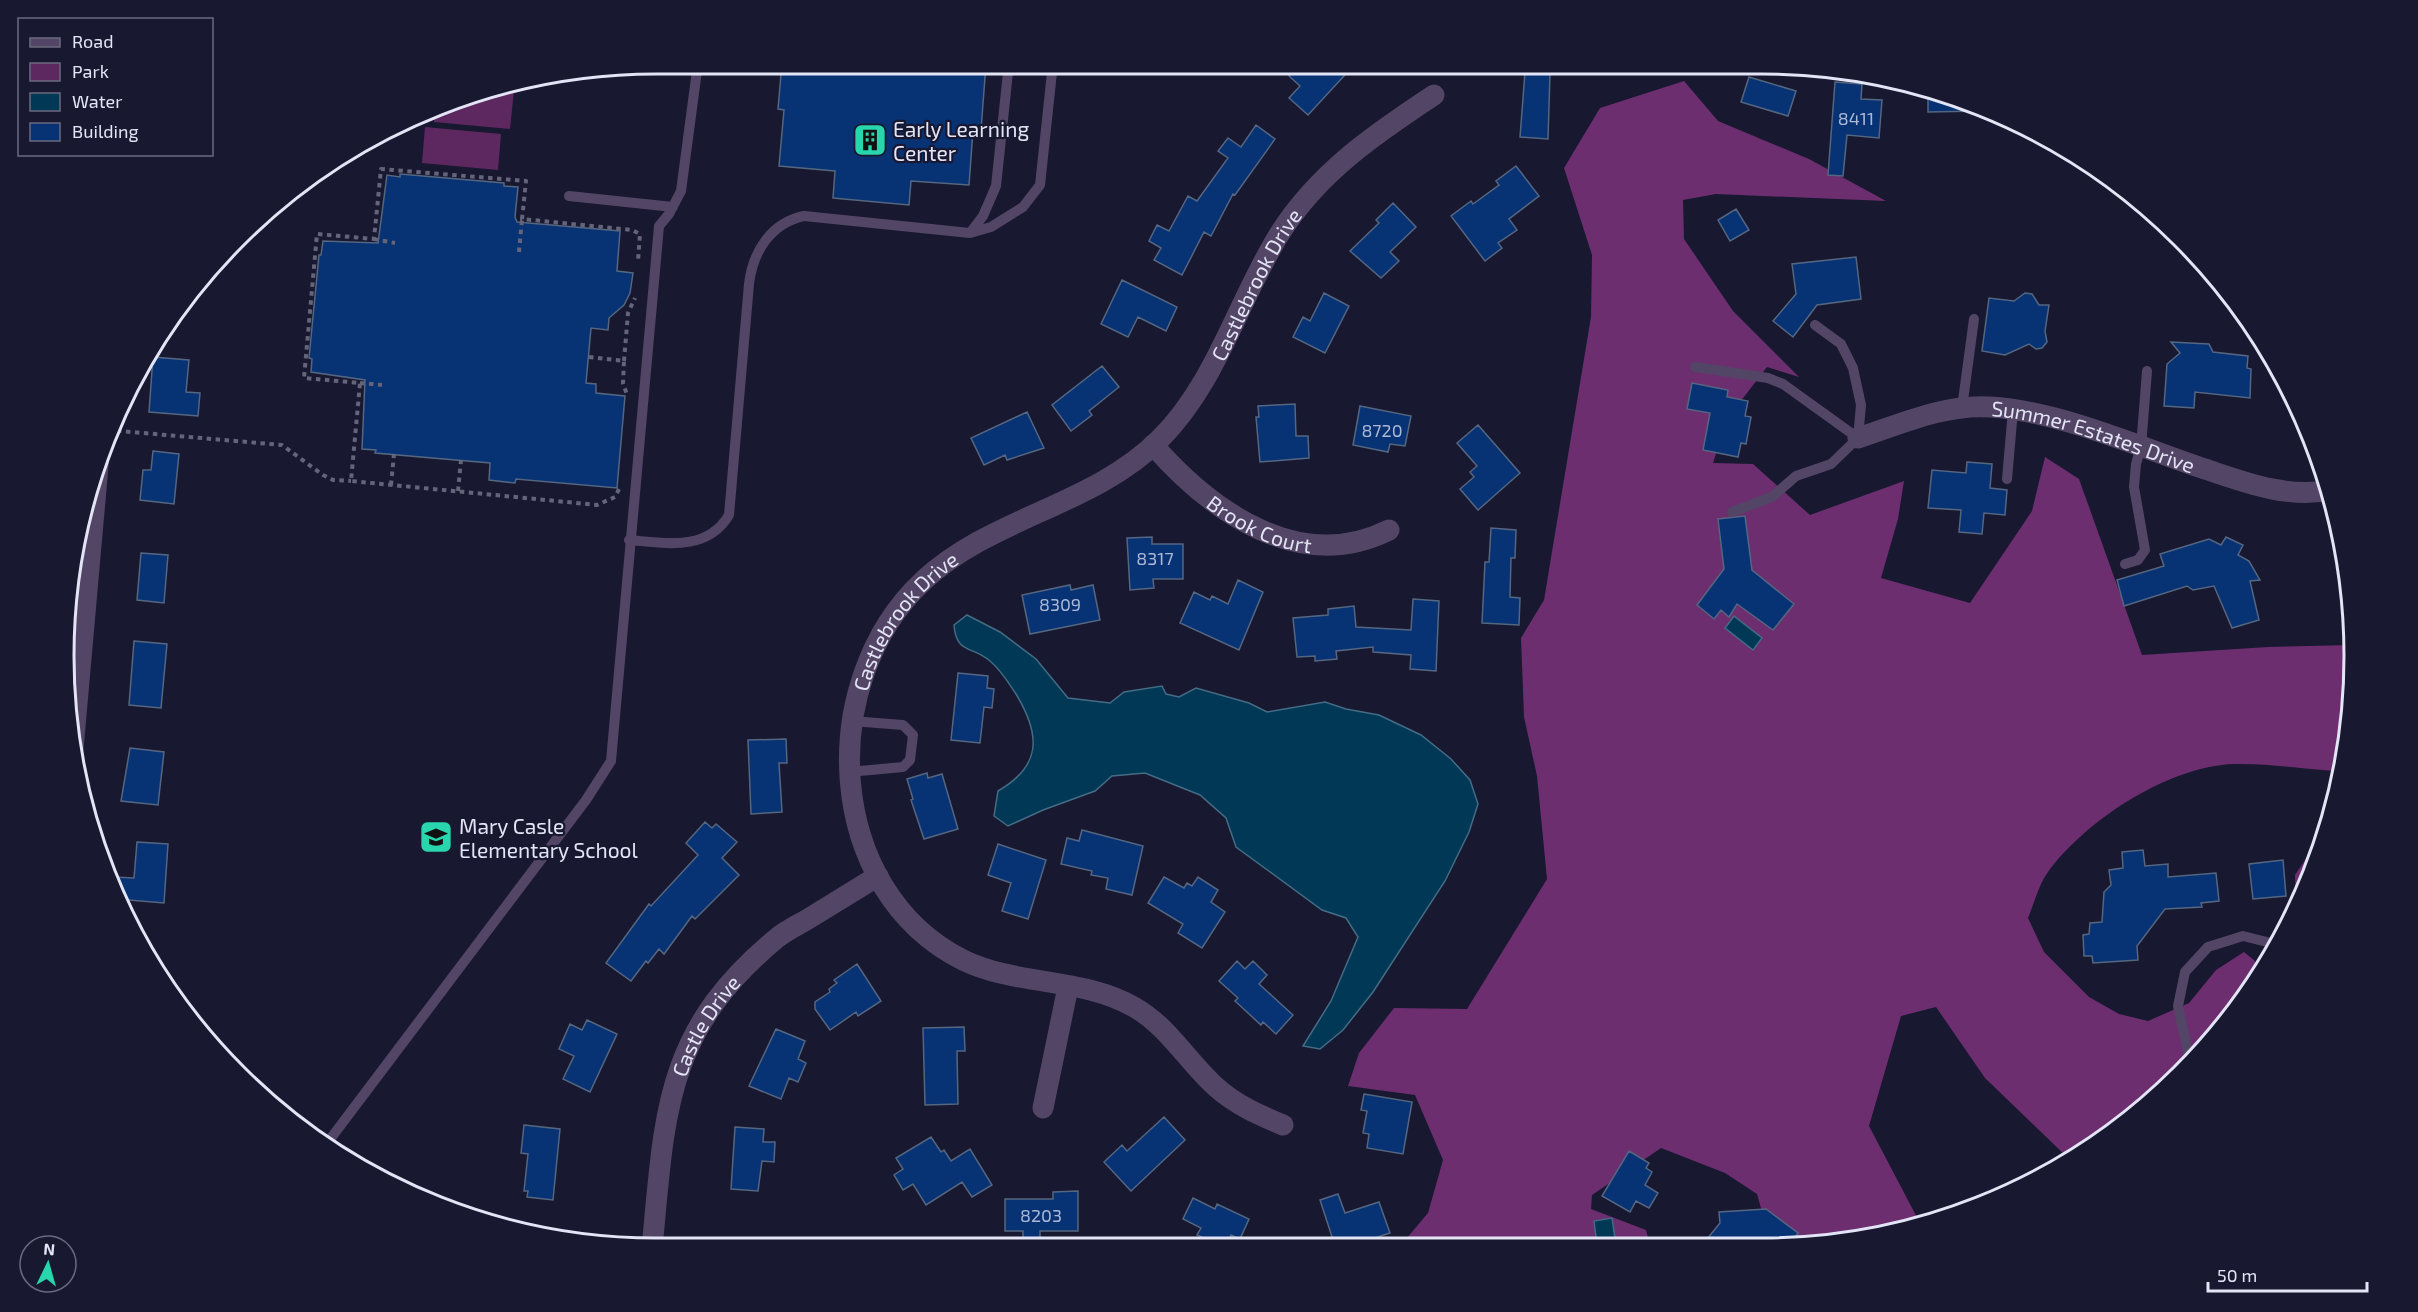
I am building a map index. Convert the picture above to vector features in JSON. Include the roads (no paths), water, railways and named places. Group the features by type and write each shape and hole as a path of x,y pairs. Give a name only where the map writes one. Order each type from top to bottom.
{"street":[{"name":"Castlebrook Drive","path":"1282,1125 1260,1117 1216,1087 1159,1024 1136,1008 1110,996 983,967 948,951 931,940 903,911 878,876 858,826 849,772 851,721 860,682 871,655 886,627 924,580 973,544 1085,491 1128,467 1153,445 1195,397 1265,260 1308,194 1358,147 1434,95"},
{"name":"Summer Estates Drive","path":"1858,438 1947,409 1990,407 2043,415 2255,485 2302,492 2321,491"},
{"name":"Brook Court","path":"1153,445 1180,476 1210,502 1251,526 1278,537 1304,544 1348,544 1389,530"},
{"path":"75,695 95,500"},
{"name":"Castle Drive","path":"653,1238 663,1136 670,1097 682,1060 705,1016 722,992 756,956 786,932 878,876"},
{"path":"1043,1108 1068,987"}],"lane":[{"path":"330,1139 607,770 611,761 629,540 659,226 681,191 697,73"},
{"path":"970,233 983,216 996,186 1008,73"},
{"path":"629,540 685,543 698,541 722,526 729,515 750,273 762,243 788,219 804,216 970,233 991,227 1023,207 1040,185 1052,73"},
{"path":"568,196 673,207"},
{"path":"1962,408 1974,319"},
{"path":"1732,512 1772,498 1796,476 1831,464 1858,438 1861,405 1853,369 1841,344 1815,325"},
{"path":"1695,367 1768,378 1783,384 1858,438"},
{"path":"2124,564 2138,560 2145,550 2134,487 2136,464 2141,447 2147,371"},
{"path":"2007,479 2013,410"},
{"path":"849,772 903,767 910,760 913,735 903,725 851,721"},
{"path":"2188,1053 2178,1006 2186,972 2208,947 2243,936 2269,942"}],"water":[{"path":"967,615 1000,632 1036,659 1068,698 1110,703 1124,692 1162,686 1166,694 1179,697 1196,688 1249,703 1267,712 1325,702 1346,709 1379,715 1421,735 1451,759 1470,780 1478,804 1469,832 1445,881 1373,992 1343,1030 1320,1049 1303,1046 1331,1001 1358,937 1346,918 1322,910 1236,847 1226,818 1200,795 1145,773 1112,776 1095,791 1008,826 994,816 998,791 1013,781 1030,759 1033,735 1024,709 1001,672 984,656 966,648 958,641 954,625"},
{"path":"1734,616 1762,638 1753,650 1725,628"},
{"path":"1612,1218 1615,1238 1596,1238 1594,1221"}],"place":[{"name":"Early Learning Center","path":"870,140"},
{"name":"Mary Casle Elementary School","path":"436,837"}]}
